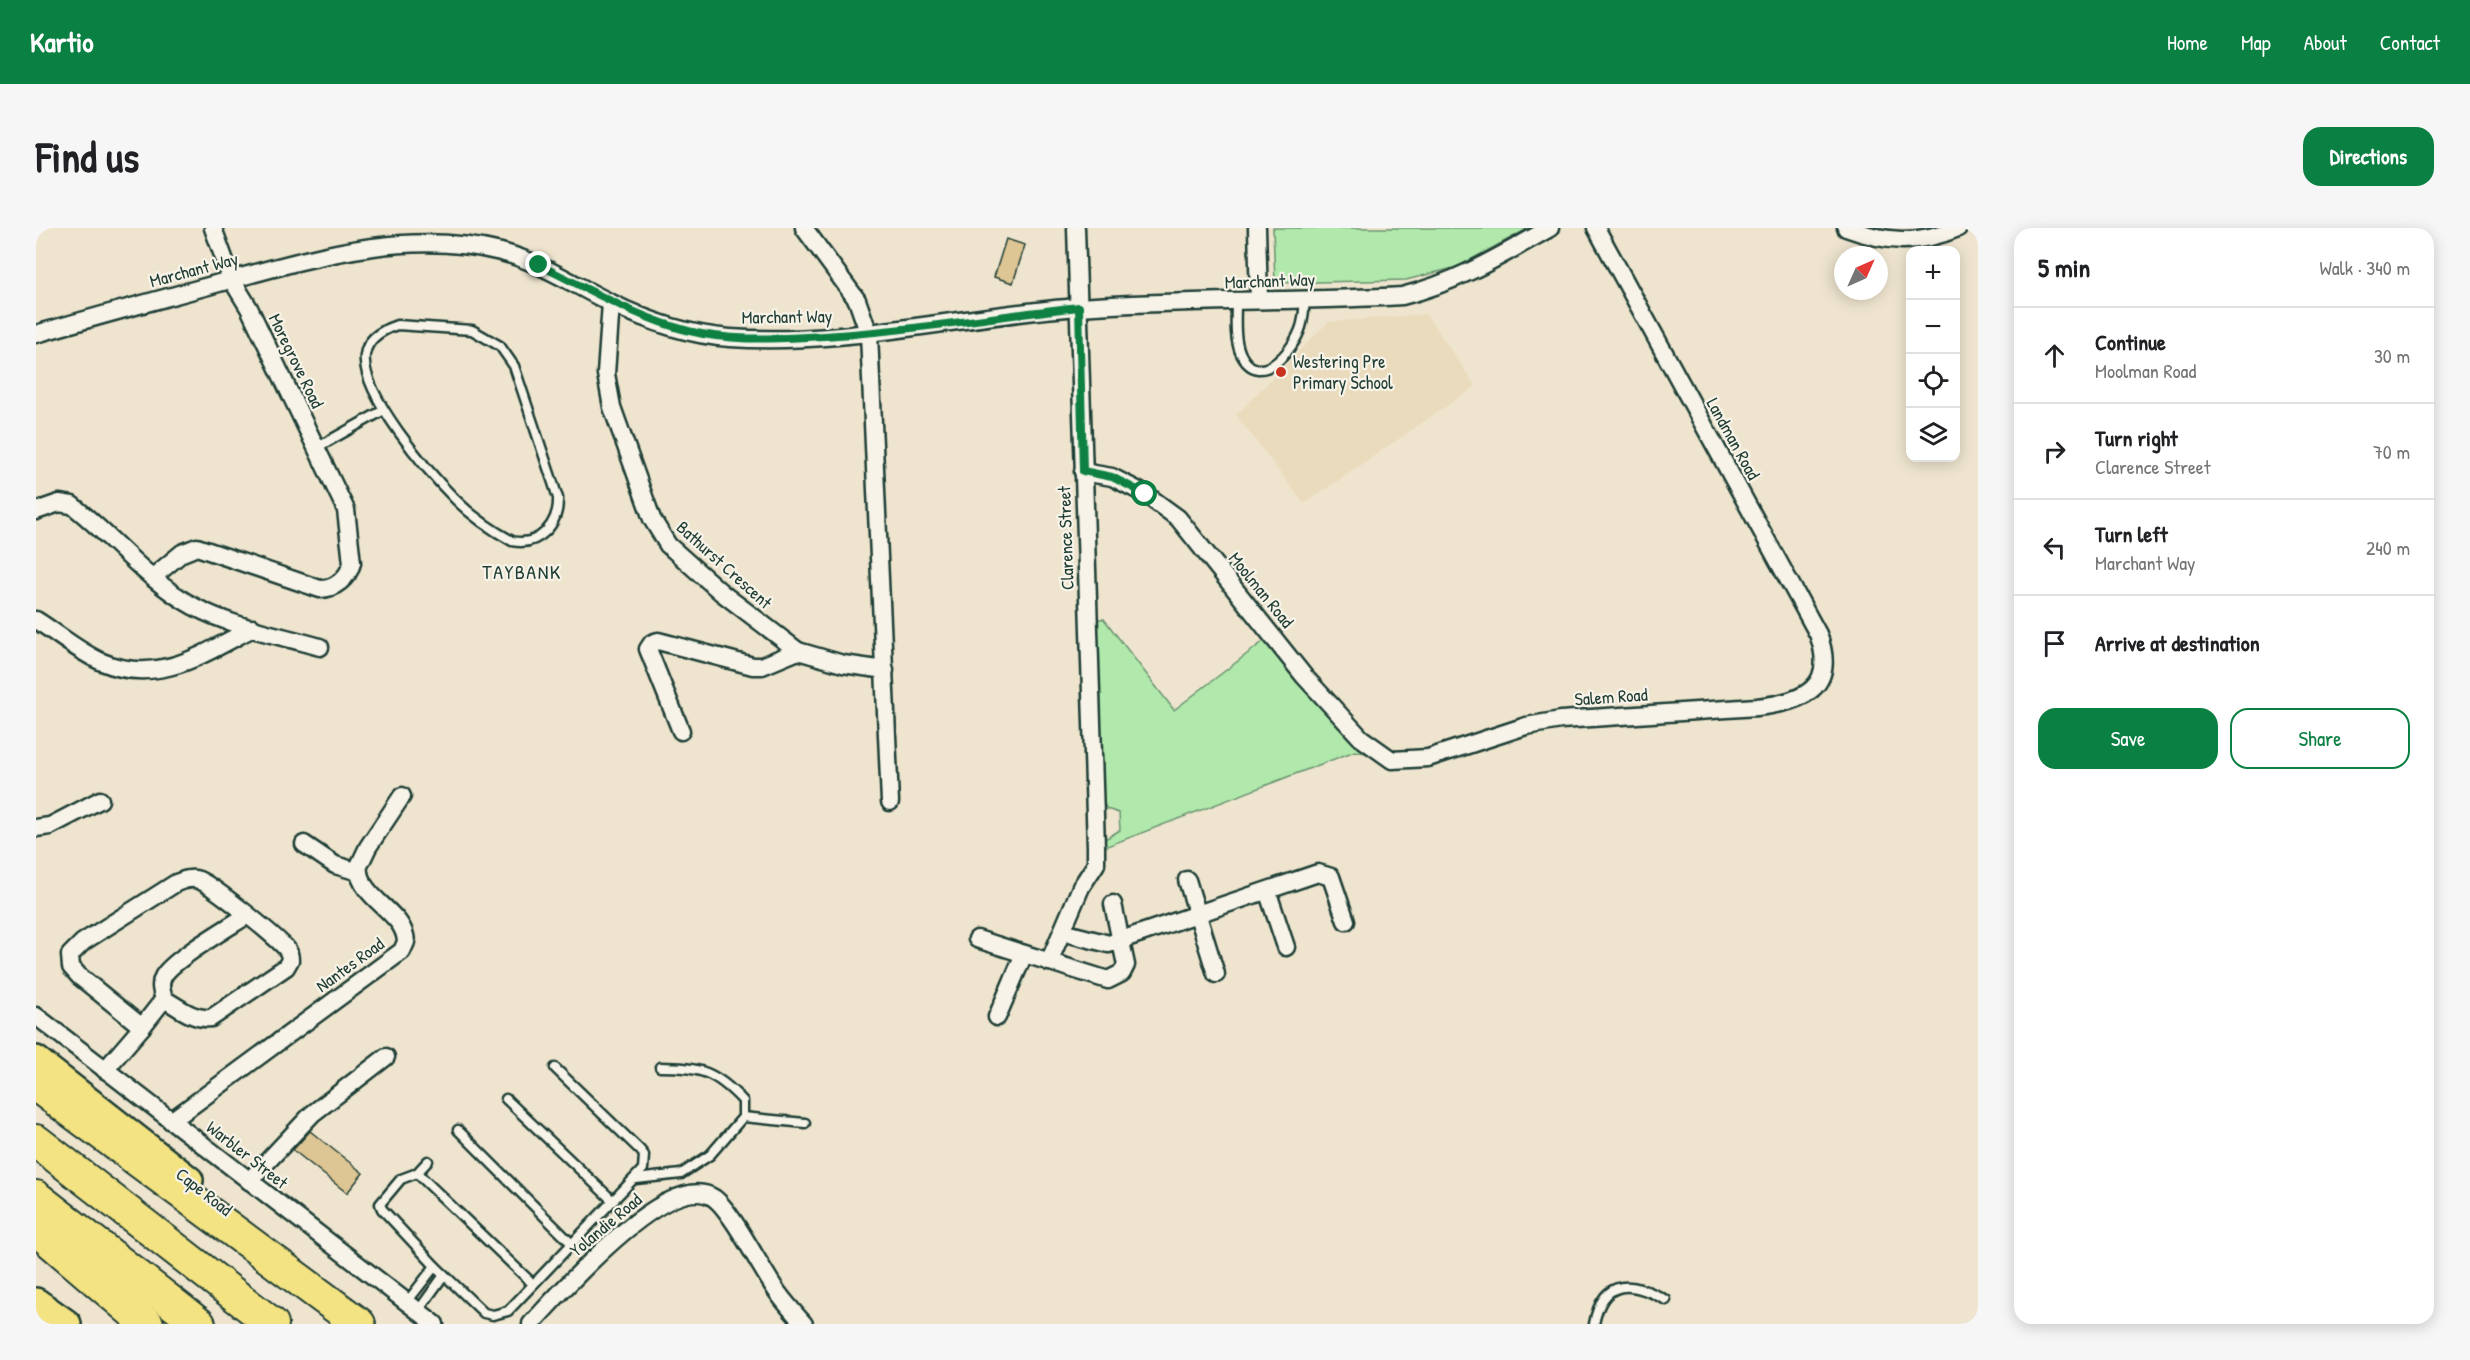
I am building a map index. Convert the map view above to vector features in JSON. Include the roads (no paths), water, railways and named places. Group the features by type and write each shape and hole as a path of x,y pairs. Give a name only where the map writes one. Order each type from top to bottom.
{"highway":[{"path":"36,1085 359,1324"},
{"path":"36,1141 272,1324"},
{"path":"36,1197 199,1324"},
{"path":"36,1229 147,1324"}],"main road":[{"name":"Cape Road","path":"36,1060 373,1324"},
{"path":"36,1302 67,1324"}],"street":[{"name":"Moregrove Road","path":"153,577 182,553 196,547 305,585 328,589 336,586 350,572 352,563 346,510 249,308 232,280 213,228"},
{"path":"804,228 857,300 869,334 890,802"},
{"name":"Clarence Street","path":"1049,962 1081,887 1096,864 1076,228"},
{"path":"1257,228 1259,300"},
{"name":"Marchant Way","path":"36,334 355,248 393,242 431,241 500,251 539,265 611,303 681,329 727,338 769,339 869,334 1079,307 1402,296 1428,290 1465,275 1550,228"},
{"name":"Landman Road","path":"1596,228 1818,634 1825,653 1823,672"},
{"path":"1846,228 1874,239 1908,241 1936,237 1958,228"},
{"name":"Bathurst Crescent","path":"611,303 607,348 608,388 621,434 659,533 668,546 722,593 798,651 843,664 885,670"},
{"name":"Moolman Road","path":"1083,471 1112,477 1145,494 1178,519 1304,676 1361,738 1392,760"},
{"path":"36,511 59,503 72,505 153,577 194,606 253,628 320,647"},
{"path":"36,620 101,661 148,671 162,670 181,664 253,628"},
{"path":"681,731 648,649 652,643 658,641 753,666 762,666 798,651"},
{"name":"Salem Road","path":"1392,760 1428,758 1526,726 1561,720 1785,704 1801,699 1812,691 1823,672"},
{"path":"304,844 335,865 358,872 368,847 402,796"},
{"path":"36,828 50,826 100,800"},
{"name":"Nantes Road","path":"171,1121 402,951 406,942 404,932 366,890 358,872"},
{"path":"1062,932 1102,944 1120,942 1318,873 1331,877 1346,921"},
{"path":"142,1027 79,976 69,961 74,949 184,879 198,880 207,885 246,916 286,948 290,960 286,967 211,1018 201,1019 190,1015 164,999 161,987 167,970 246,916"},
{"path":"1187,880 1216,974"},
{"path":"1268,892 1286,947"},
{"path":"976,939 1108,980 1115,978 1126,965 1113,904"},
{"path":"997,1017 1024,954"},
{"path":"105,1070 164,999"},
{"name":"Warbler Street","path":"36,1016 435,1324"},
{"path":"249,1181 312,1114 386,1057"},
{"name":"Yolandie Road","path":"531,1324 587,1266 643,1215 665,1202 686,1195 703,1193 714,1198 726,1213 778,1293 804,1324"}],"lane":[{"path":"1236,301 1236,332 1240,352 1250,365 1263,369 1275,365 1289,350 1301,328 1305,299"},
{"path":"397,325 420,325 472,330 490,338 501,346 514,366 547,461 558,498 558,508 551,524 537,539 530,542 520,543 502,536 457,501 384,411 366,366 368,345 377,334 397,325"},
{"path":"316,448 384,411"},
{"path":"636,1179 681,1174 710,1155 743,1117 743,1101 727,1084 708,1072 687,1067 660,1067"},
{"path":"428,1161 417,1173 401,1179 380,1204 382,1209 435,1266 484,1313 493,1315 508,1311 636,1179 643,1169 644,1155 555,1068"},
{"path":"506,1099 613,1201"},
{"path":"743,1117 805,1123"},
{"path":"458,1130 572,1244"},
{"path":"417,1173 533,1284"},
{"path":"413,1307 435,1266"},
{"path":"413,1307 444,1275"},
{"path":"1594,1324 1602,1302 1613,1291 1622,1287 1643,1288 1666,1300"}],"place":[{"name":"Westering Pre Primary School","path":"1281,372"}],"district":[{"name":"TAYBANK","path":"522,572"}]}
